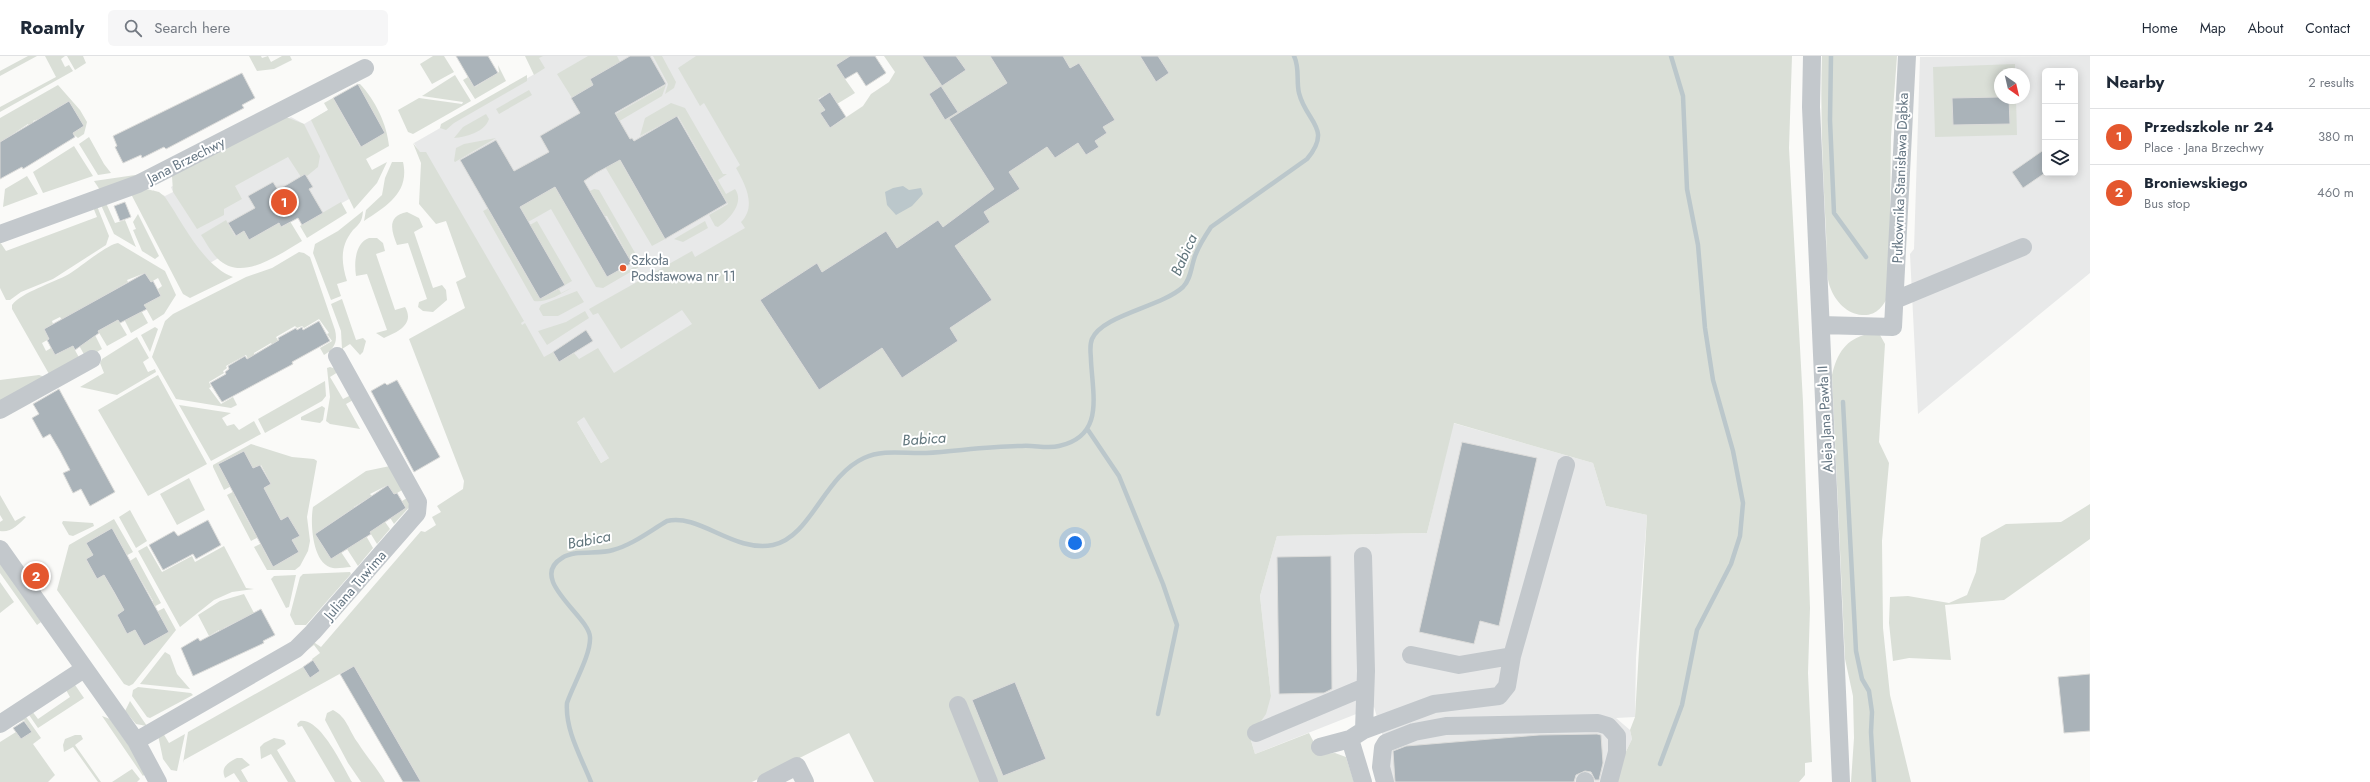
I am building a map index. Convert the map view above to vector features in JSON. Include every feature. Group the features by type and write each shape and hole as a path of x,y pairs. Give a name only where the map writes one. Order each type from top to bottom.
{"street":[{"name":"Aleja Jana Pawła II","path":"1812,56 1811,107 1841,782"},
{"name":"Pułkownika Stanisława Dąbka","path":"1821,325 1893,327 1907,56"},
{"name":"Jana Brzechwy","path":"0,234 138,184 365,68"},
{"path":"1895,300 2023,247"},
{"name":"Juliana Tuwima","path":"136,741 296,649 415,517 418,502 337,356"},
{"path":"0,410 92,359"},
{"path":"1320,747 1434,704 1499,696 1507,686 1512,656 1566,465"},
{"path":"0,549 136,741 158,782"},
{"path":"1363,556 1365,687 1357,734 1363,782"},
{"path":"1411,655 1459,665 1512,656"},
{"path":"0,724 84,669"},
{"path":"1256,733 1365,687"},
{"path":"958,705 990,782"},
{"path":"1385,782 1381,767 1383,748 1386,743 1414,732 1446,726 1598,723 1612,728 1617,736 1617,752 1609,782"},
{"path":"766,782 797,766 805,782"}],"shaded area":[{"path":"28,56 37,56 0,76 0,71"},
{"path":"45,56 65,56 61,59 65,67 69,65 73,71 0,112 0,107 56,77"},
{"path":"67,56 83,56 86,63 75,70"},
{"path":"249,56 261,56 262,58 268,56 271,62 282,56 290,56 292,60 274,69 257,71"},
{"path":"433,56 444,56 454,72 432,84 420,64"},
{"path":"525,56 543,56 539,58 545,68 534,75"},
{"name":"Szkoła Podstawowa nr 11","path":"529,56 776,56 870,200 733,380 601,463 414,143 538,72"},
{"path":"588,56 617,56 620,62 590,79 593,85 572,98 557,74"},
{"path":"653,56 662,56 676,82 674,88 665,94 668,84"},
{"path":"696,56 875,56 886,73 866,86 857,72 845,79 855,93 837,104 830,92 818,99 825,110 821,113 830,128 863,106 871,94 889,82 895,72 884,56 1792,56 1789,148 1803,402 1810,608 1808,673 1812,762 1805,763 1805,775 1799,782 1615,782 1619,766 1632,739 1630,730 1635,717 1647,515 1606,506 1593,463 1454,423 1427,533 1277,536 1260,596 1271,696 1266,714 1250,737 1255,754 1309,733 1320,754 1335,753 1346,757 1354,782 874,782 849,733 752,782 421,782 354,666 184,760 183,763 188,732 303,667 310,678 320,671 312,659 320,653 314,645 306,651 312,641 321,647 421,531 425,532 436,525 432,517 441,512 437,506 463,489 464,481 409,339 465,308 456,282 466,277 446,221 436,224 419,204 421,163 413,143 420,152 426,152 524,321 521,323 522,325 525,323 544,357 553,352 559,362 574,353 579,359 598,348 614,373 692,324 682,310 621,349 598,313 593,315 589,309 692,251 695,257 745,228 741,222 746,216 749,202 746,188 736,168 740,165 704,103 700,106 678,68","holes":["584,417 609,458 601,463 577,422"]},
{"path":"1822,56 1897,56 1891,137 1889,295 1879,310 1867,315 1851,312 1842,306 1832,292 1828,282 1822,144"},
{"path":"2090,56 2090,273 1918,414 1910,254 1914,249 1920,57"},
{"path":"2015,64 2015,68 1994,68 1994,104 2016,104 2017,135 1935,137 1933,67"},
{"path":"498,65 506,81 475,99 463,80 468,77 475,87 499,72"},
{"path":"455,75 471,101 413,134 408,132 398,110 419,98 462,104 463,102 422,96"},
{"path":"527,75 527,81 454,123 446,130 440,128 441,124"},
{"path":"358,84 360,84 371,97 383,121 389,146 366,159 372,170 387,162 377,183 354,209 311,120 328,110 324,103 333,98 360,146 385,133"},
{"path":"58,85 80,110 87,122 84,134 78,138 72,133 84,126 69,101 62,105 65,110 33,121 34,124 30,127 28,124 10,136 11,138 0,142 0,118"},
{"path":"666,85 662,96 616,123 612,116"},
{"path":"529,90 532,95 499,114 496,109"},
{"path":"671,103 685,108 723,174 727,174 718,180 726,194 735,189 738,194 737,205 731,216 718,227 715,226 709,215 728,204 678,116 640,136 645,118"},
{"path":"328,110 371,187 302,225 296,214 288,223 281,227 279,223 184,278 153,190 165,196 173,192 171,187 291,117 304,124"},
{"path":"486,114 489,119 484,127 469,135 454,138 463,127"},
{"path":"286,117 304,124 320,156 318,167 307,176 305,174 301,177 288,157 235,186 242,199 224,209 224,215 197,229 173,192 172,176"},
{"path":"89,137 104,164 111,173 98,175 79,144"},
{"path":"496,138 455,162 454,161 456,148 464,144"},
{"path":"74,146 93,176 43,193 33,172"},
{"path":"615,152 665,239 652,246 601,160"},
{"path":"392,162 403,162 404,173 400,190 388,204 364,221 366,210 382,195 385,178"},
{"path":"142,174 100,190 94,181"},
{"path":"27,176 38,194 3,207 5,189"},
{"path":"903,186 909,190 921,188 923,194 912,206 896,215 887,205 885,192 893,188"},
{"path":"555,187 627,271 640,263 639,267 603,288 596,287 551,209 528,222 520,207"},
{"path":"146,189 159,192 165,197 194,243 203,254 212,264 233,277 190,298 183,294 131,194"},
{"path":"594,189 599,190 638,258 631,262 607,216 605,216 590,191"},
{"path":"341,202 347,213 307,238 300,226"},
{"path":"500,202 507,214 495,222 540,299 559,289 561,293 571,288 558,295 543,301 534,301 483,211"},
{"path":"106,203 115,223 125,220 136,247 114,234 101,205"},
{"path":"97,206 109,236 106,245 53,279 21,292 10,300 6,300 0,288 0,242 6,251 97,217 93,207"},
{"path":"363,211 360,222 349,236 344,248 343,261 347,281 337,284 341,296 331,300 313,253 315,244 338,231"},
{"path":"407,212 419,218 423,227 414,232 433,288 442,285 446,290 447,300 433,312 423,311 418,307 419,302 427,299 408,243 397,245 393,234 393,220 401,214"},
{"path":"138,214 159,256 155,259 142,251 133,230 136,229 133,222"},
{"path":"288,218 302,241 271,259 248,267 237,268 227,265 217,258 201,235 226,220 235,236 244,231 249,240 279,223 282,227 288,223"},
{"path":"537,221 572,281 565,285 530,225"},
{"path":"705,221 708,228 683,242 674,239"},
{"path":"369,238 377,238 383,243 385,251 376,254 395,310 405,307 408,313 408,318 404,327 384,338 376,333 387,330 367,274 356,276 356,254 361,244"},
{"path":"118,243 165,271 176,295 164,314 153,321 143,303 149,302 161,296 158,289 162,286 158,278 151,282 145,273 127,280 128,282 62,320 60,317 52,321 53,324 44,329 49,339 42,343 46,351 51,348 56,355 68,348 71,343 81,361 49,374 12,309 12,305 23,296 69,274 113,244"},
{"path":"299,252 310,257 335,330 336,338 333,348 324,355 320,348 332,341 327,334 329,333 319,319 304,328 302,326 297,328 295,326 276,337 279,342 272,345 271,343 254,353 255,356 248,359 246,355 226,366 227,368 223,371 224,373 209,382 211,387 209,388 221,404 233,397 237,405 231,408 176,399 152,357 165,321 173,314 246,277 272,268"},
{"path":"577,291 584,302 558,316 543,316 539,309 541,305"},
{"path":"342,299 356,340 363,338 366,341 363,352 360,355 350,344 342,349 341,331 331,304"},
{"path":"138,305 148,323 131,333 123,317"},
{"path":"585,311 589,318 547,345 538,331 566,322"},
{"path":"118,320 127,335 107,346 98,331"},
{"path":"155,327 158,329 150,352 141,335"},
{"path":"94,333 102,349 86,358 76,340"},
{"path":"1868,334 1880,335 1885,344 1879,442 1889,463 1882,541 1883,628 1890,695 1911,782 1851,782 1854,738 1853,696 1845,659 1832,375 1840,354 1848,343 1860,336"},
{"path":"137,337 149,358 143,362 148,372 155,369 156,372 117,395 80,387 104,373 100,363 102,359"},
{"path":"330,367 336,369 338,372 330,377 343,399 353,394 355,399 346,404 360,429 330,424 326,421 330,397 327,368"},
{"path":"39,375 45,377 0,402 0,380"},
{"path":"158,375 207,464 148,496 98,410"},
{"path":"325,381 326,396 322,401 265,433 258,419"},
{"path":"179,405 231,413 222,418 227,426 234,424 239,430 254,421 261,434 211,461"},
{"path":"322,406 325,408 323,420 320,423 301,420 301,417"},
{"path":"1453,423 1593,463 1606,506 1647,515 1636,658 1635,717 1616,718 1630,730 1632,739 1619,766 1615,782 1381,782 1384,740 1374,707 1255,754 1250,737 1271,696 1260,596 1277,536 1427,533"},
{"path":"251,444 292,457 314,459 317,461 307,517 310,541 308,551 300,566 295,570 267,570 254,547 268,540 263,549 273,567 299,552 292,540 299,536 288,516 281,520 264,488 271,484 261,465 253,468 244,451 218,464 228,482 237,483 224,490 213,467 213,465"},
{"path":"390,466 413,503 394,524 389,516 394,515 406,508 402,501 407,498 402,490 394,495 388,485 370,494 372,496 354,507 355,510 351,513 349,511 315,534 331,559 341,552 351,567 333,568 326,565 321,559 314,542 312,532 313,507 366,471"},
{"path":"189,478 205,510 177,525 160,494"},
{"path":"240,488 242,493 235,497 255,534 264,534 251,541 227,495"},
{"path":"0,495 15,521 24,516 26,517 8,531 0,531 0,522 3,520 0,515"},
{"path":"2090,504 2090,539 2004,600 1945,605 1951,660 1909,658 1893,661 1889,623 1890,597 1908,596 1949,603 1967,595 1976,572 1981,538 2006,524 2061,522"},
{"path":"130,510 147,541 136,548 119,517"},
{"path":"114,519 133,552 122,558 122,546 112,528 86,543 93,555 86,559 97,579 104,575 124,610 117,615 127,634 135,630 144,646 169,632 160,616 150,615 164,608 176,630 133,684 129,686 124,684 57,590 69,545"},
{"path":"383,519 390,529 377,544 369,531"},
{"path":"63,521 93,523 94,526 73,536 69,535 62,523"},
{"path":"365,534 373,548 358,566 347,549"},
{"path":"147,546 162,572 192,556 195,562 224,546 246,588 254,589 232,592 214,600 180,627 138,551"},
{"path":"136,557 161,603 150,609 153,601 130,561"},
{"path":"0,563 41,622 37,625 0,573"},
{"path":"350,572 351,574 306,625 295,625 290,615 300,577 303,574"},
{"path":"296,575 289,607 286,608 271,579 274,576"},
{"path":"0,582 14,602 0,613"},
{"path":"244,594 254,613 224,628 225,630 220,633 219,630 209,636 198,615 220,601"},
{"path":"165,652 170,655 177,674 190,689 140,684"},
{"path":"73,682 84,698 38,728 27,712 32,711 38,719 70,697 66,690"},
{"path":"138,687 191,693 193,695 150,718 147,717 132,696 133,690"},
{"path":"130,701 147,726 136,724 125,711"},
{"path":"333,710 345,720 364,753 385,782 361,782 348,763 325,720 327,713"},
{"path":"24,714 41,738 33,744 55,775 48,782 0,782 0,742 16,732 31,731 24,720 13,725"},
{"path":"102,716 110,719 140,762 145,774 143,776"},
{"path":"300,721 308,722 316,727 323,735 337,755 352,782 335,782 302,726 298,727 297,724"},
{"path":"163,733 169,743 185,734 177,771 171,770 163,759 158,735"},
{"path":"75,735 81,735 83,739 75,745 101,782 98,782 73,747 64,752 63,745 65,739"},
{"path":"274,738 284,740 286,744 277,750 296,782 288,782 271,754 261,759 260,747 264,743"},
{"path":"237,758 242,758 250,765 241,770 248,782 240,782 234,773 225,778 224,768 228,763"},
{"path":"132,769 140,779 137,782 112,782"}],"building":[{"path":"456,56 488,56 498,73 474,87"},
{"path":"630,56 650,56 666,84 615,113 630,139 632,138 634,141 677,116 727,203 665,239 620,160 596,173 584,181 632,263 607,277 555,187 520,207 565,285 540,299 460,160 496,140 514,171 549,152 540,136 580,113 571,98 593,85 590,79"},
{"path":"850,56 875,56 886,73 866,86 857,72 845,79 836,65"},
{"path":"922,56 956,56 966,70 942,86"},
{"path":"990,56 1063,56 1070,68 1079,63 1115,120 1103,127 1107,133 1095,141 1099,147 1086,155 1078,143 1055,158 1047,147 1009,172 1020,189 984,212 990,222 955,246 992,300 950,328 958,341 902,378 882,348 819,390 760,300 817,263 822,272 886,231 897,248 938,220 943,227 994,189 949,119 1007,83"},
{"path":"1140,56 1158,56 1169,73 1156,82"},
{"path":"242,73 255,98 242,105 244,108 166,149 164,147 142,158 141,155 123,163 115,147 117,146 113,136"},
{"path":"358,84 385,133 361,147 333,98"},
{"path":"941,86 958,112 945,120 929,94"},
{"path":"830,92 846,117 830,128 820,113 825,110 818,100"},
{"path":"1994,97 1994,104 2009,104 2010,124 1953,125 1952,98"},
{"path":"69,101 84,126 73,133 75,137 23,169 22,167 0,179 0,142"},
{"path":"2042,151 2042,175 2023,188 2012,172"},
{"path":"305,174 313,187 309,189 323,213 302,225 298,218 281,227 279,223 249,240 244,231 236,236 228,223 255,208 248,196 273,182 278,190"},
{"path":"125,202 131,217 120,221 114,206"},
{"path":"145,273 151,282 153,281 161,296 144,305 147,309 120,323 118,320 98,331 99,333 75,350 73,346 55,355 47,340 49,339 44,329"},
{"path":"319,321 330,341 292,362 293,364 222,402 210,383 226,374 225,372 229,369 228,366 245,356 247,359 296,328 297,330 302,327 303,330"},
{"path":"586,330 593,341 559,362 553,352"},
{"path":"397,380 440,457 414,472 371,391 385,383 387,385"},
{"path":"59,389 115,492 90,506 81,489 73,493 63,473 70,470 60,451 50,434 43,438 32,418 39,414 33,404"},
{"path":"1462,442 1537,458 1499,626 1480,621 1474,644 1419,632"},
{"path":"244,451 253,468 260,465 271,484 264,488 281,520 288,516 300,536 292,540 299,552 273,567 218,464"},
{"path":"388,485 394,494 397,493 406,508 370,532 371,534 331,559 315,534"},
{"path":"208,520 221,545 196,559 193,554 163,570 149,545 174,531 178,536"},
{"path":"112,528 169,632 144,646 135,630 127,634 117,615 124,610 104,575 97,579 86,559 93,555 86,543"},
{"path":"1331,556 1332,689 1324,693 1279,694 1277,557"},
{"path":"261,609 275,635 263,641 264,643 193,676 181,648 198,638 200,641"},
{"path":"313,660 320,671 310,678 303,667"},
{"path":"354,666 421,782 403,782 340,674"},
{"path":"2090,674 2090,731 2064,733 2058,677"},
{"path":"1015,682 1046,759 1003,776 972,700"},
{"path":"24,721 32,732 21,739 13,728"},
{"path":"1539,735 1601,735 1603,763 1599,780 1595,780 1591,772 1585,771 1576,775 1574,782 1395,782 1393,751 1406,746"}],"waterway":[{"name":"Babica","path":"591,782 574,743 568,723 567,713 567,703 585,661 590,644 590,637 587,628 562,598 555,587 551,576 553,567 562,558 568,555 601,552 620,548 667,521 679,520 692,522 744,544 759,546 773,545 786,540 798,531 838,478 850,467 871,455 887,453 926,453 1010,446 1055,447 1073,441 1083,434 1093,413 1094,401 1090,347 1092,339 1098,331 1119,317 1161,300 1183,287 1189,277 1198,248 1211,227 1307,159 1314,148 1318,140 1318,132 1302,103 1299,93 1297,65 1294,56"},
{"path":"1660,764 1682,705 1697,630 1731,564 1740,536 1743,503 1733,451 1713,380 1705,328 1698,245 1687,189 1683,96 1671,56"},
{"path":"1831,56 1830,120 1834,213 1866,257"},
{"path":"1843,402 1856,651 1862,679 1869,691 1872,712 1871,732 1874,782"},
{"path":"1088,430 1119,476 1163,584 1177,625 1158,714"}],"place":[{"name":"Przedszkole nr 24","path":"284,202"},
{"name":"Szkoła Podstawowa nr 11","path":"623,268"},
{"name":"Broniewskiego","path":"36,576"}]}
